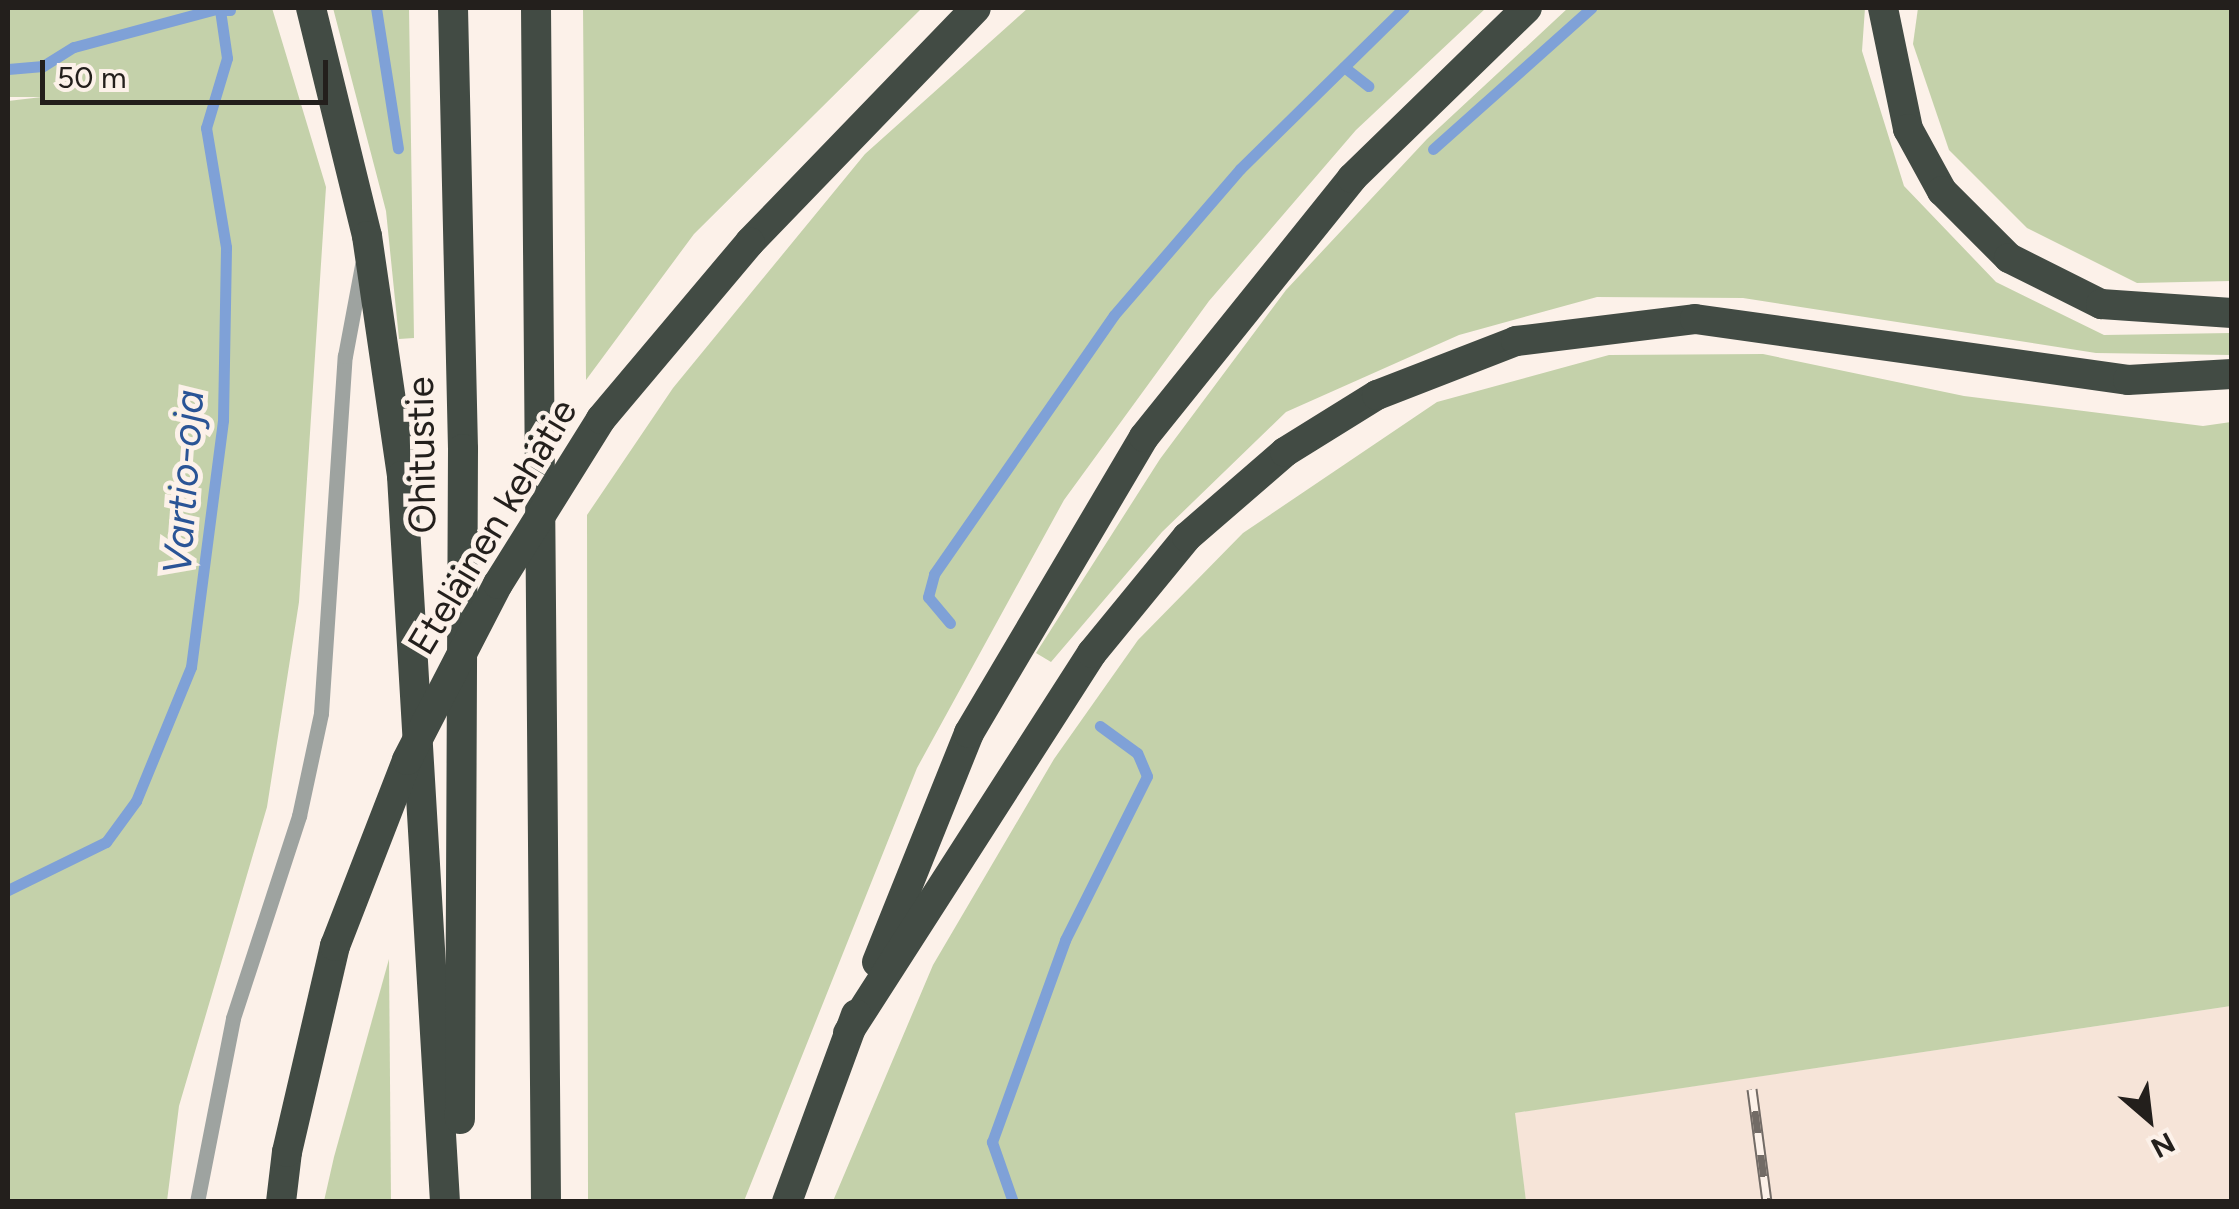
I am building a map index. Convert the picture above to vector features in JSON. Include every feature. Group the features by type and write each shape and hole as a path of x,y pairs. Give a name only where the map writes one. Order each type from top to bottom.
{"highway":[{"path":"311,8 368,236 402,476 446,1202"},
{"name":"Ohitustie","path":"453,8 463,449 459,1202"},
{"path":"536,8 546,1202"},
{"name":"Eteläinen kehätie","path":"281,1202 288,1152 335,946 406,760 498,584 602,419 750,242 976,8"},
{"path":"787,1202 848,1033 969,733 1144,437 1352,178 1526,8"},
{"path":"1884,8 1908,129 1942,191 2008,258 2101,304 2153,315 2232,313"},
{"path":"848,1033 1092,654 1187,536 1285,452 1394,387 1516,341 1695,318 2128,380 2232,374"}],"lane":[{"path":"198,1202 233,1018 299,816 320,713 345,356 368,236"}],"shaded area":[{"path":"2231,1006 2231,1201 1526,1201 1514,1113"}],"green space":[{"path":"8,8 272,8 326,187 299,602 267,807 179,1106 167,1201 8,1201 8,101 42,97 8,97"},
{"path":"333,8 409,8 414,338 399,339 386,211"},
{"path":"583,8 922,8 694,234 586,380"},
{"path":"1028,8 1486,8 1356,130 1209,301 1064,500 917,768 744,1201 588,1201 587,515 673,388 865,154"},
{"path":"1568,8 1865,8 1862,51 1904,186 1996,282 2104,335 2231,333 2231,355 2096,353 1743,298 1597,297 1459,335 1286,412 1162,532 1051,662 1036,653 1160,459 1286,290 1427,139"},
{"path":"1918,8 2231,8 2231,281 2137,283 2027,228 1949,150 1913,44"},
{"path":"1763,354 1964,396 2203,426 2231,422 2231,1006 1515,1113 1526,1201 833,1201 933,965 1054,759 1138,640 1243,533 1437,402 1609,355"},
{"path":"389,959 391,1201 324,1201 334,1157"}],"waterway":[{"path":"8,69 43,66 74,47 220,8"},
{"path":"376,8 398,148"},
{"path":"950,623 928,597 934,574 1114,315 1240,169 1404,8"},
{"path":"1433,149 1591,8"},
{"name":"Vartio-oja","path":"8,890 106,842 136,801 191,667 223,420 226,247 206,128 227,58 220,10 230,10"},
{"path":"1344,67 1368,86"},
{"path":"1013,1202 992,1142 1065,940 1147,776 1137,753 1100,726"}],"railway":[{"path":"1752,1089 1767,1202"}]}
